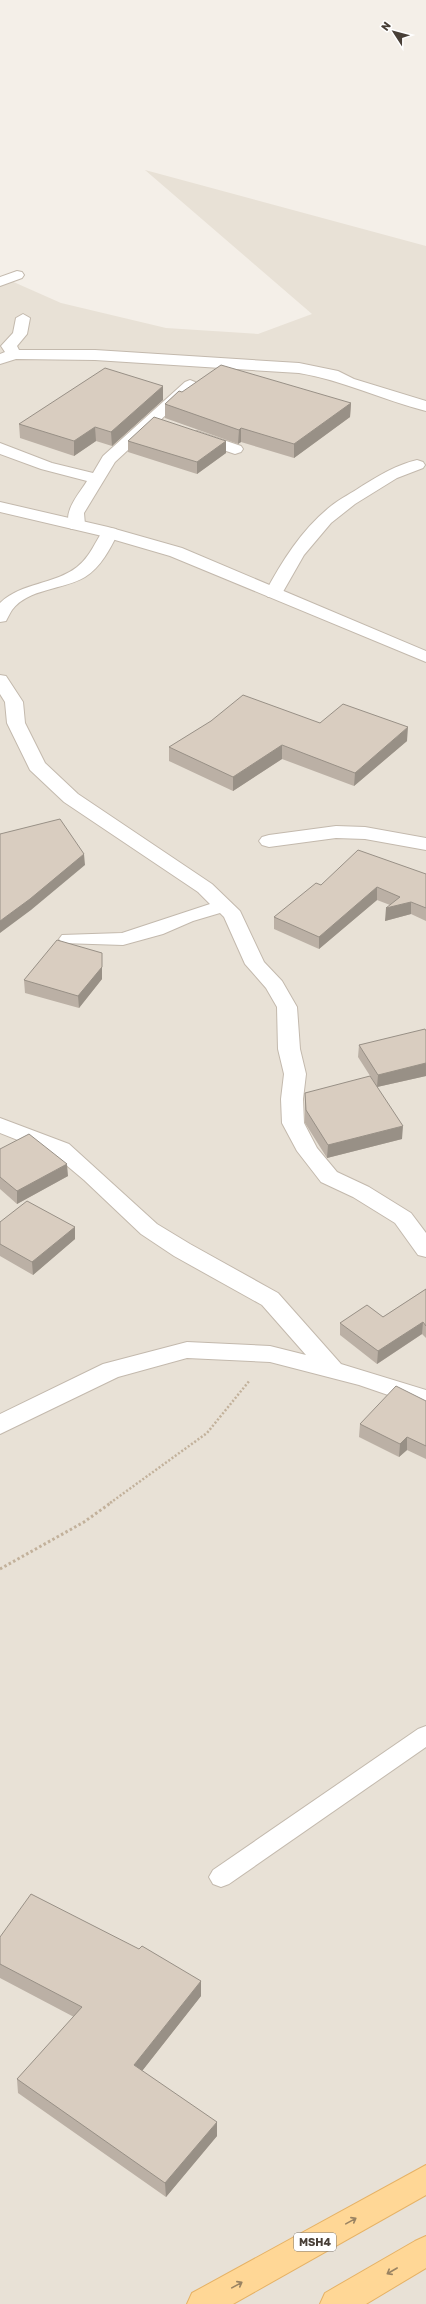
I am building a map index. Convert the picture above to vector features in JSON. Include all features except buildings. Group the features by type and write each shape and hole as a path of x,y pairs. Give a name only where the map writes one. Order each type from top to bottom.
{"main road":[{"name":"MSH4","path":"203,2304 426,2179"},
{"path":"336,2304 426,2251"}],"street":[{"path":"0,282 17,275"},
{"path":"14,354 9,346 20,334 23,318"},
{"path":"0,359 14,354 143,356 299,368 333,374 349,382 426,406"},
{"path":"77,525 76,513 95,478 109,459 158,423 190,385"},
{"path":"186,432 235,449"},
{"path":"0,448 62,472 95,478"},
{"path":"274,593 304,543 322,523 349,501 386,478 405,467 417,465"},
{"path":"0,507 110,533 176,552 426,657"},
{"path":"0,617 2,610 21,595 78,574 97,556 110,533"},
{"path":"0,680 14,702 16,724 37,766 71,798 205,888 233,915 255,964 275,985 287,1007 289,1049 295,1074 292,1099 293,1122 308,1151 329,1177 361,1192 403,1218 426,1249"},
{"path":"269,840 336,832 365,833 426,844"},
{"path":"69,939 123,939 156,930 186,917 223,906"},
{"path":"0,1125 61,1149 92,1175 149,1229 182,1250 223,1271 270,1299 333,1370"},
{"path":"0,1425 111,1370 187,1350 270,1354 364,1378 426,1399"}],"lane":[{"path":"221,1877 426,1735"}],"path":[{"path":"0,1569 84,1522 207,1433 270,1354"}],"shaded area":[{"path":"145,170 426,246 426,2304 0,2304 0,276 61,303 166,328 258,334 312,314"}]}
